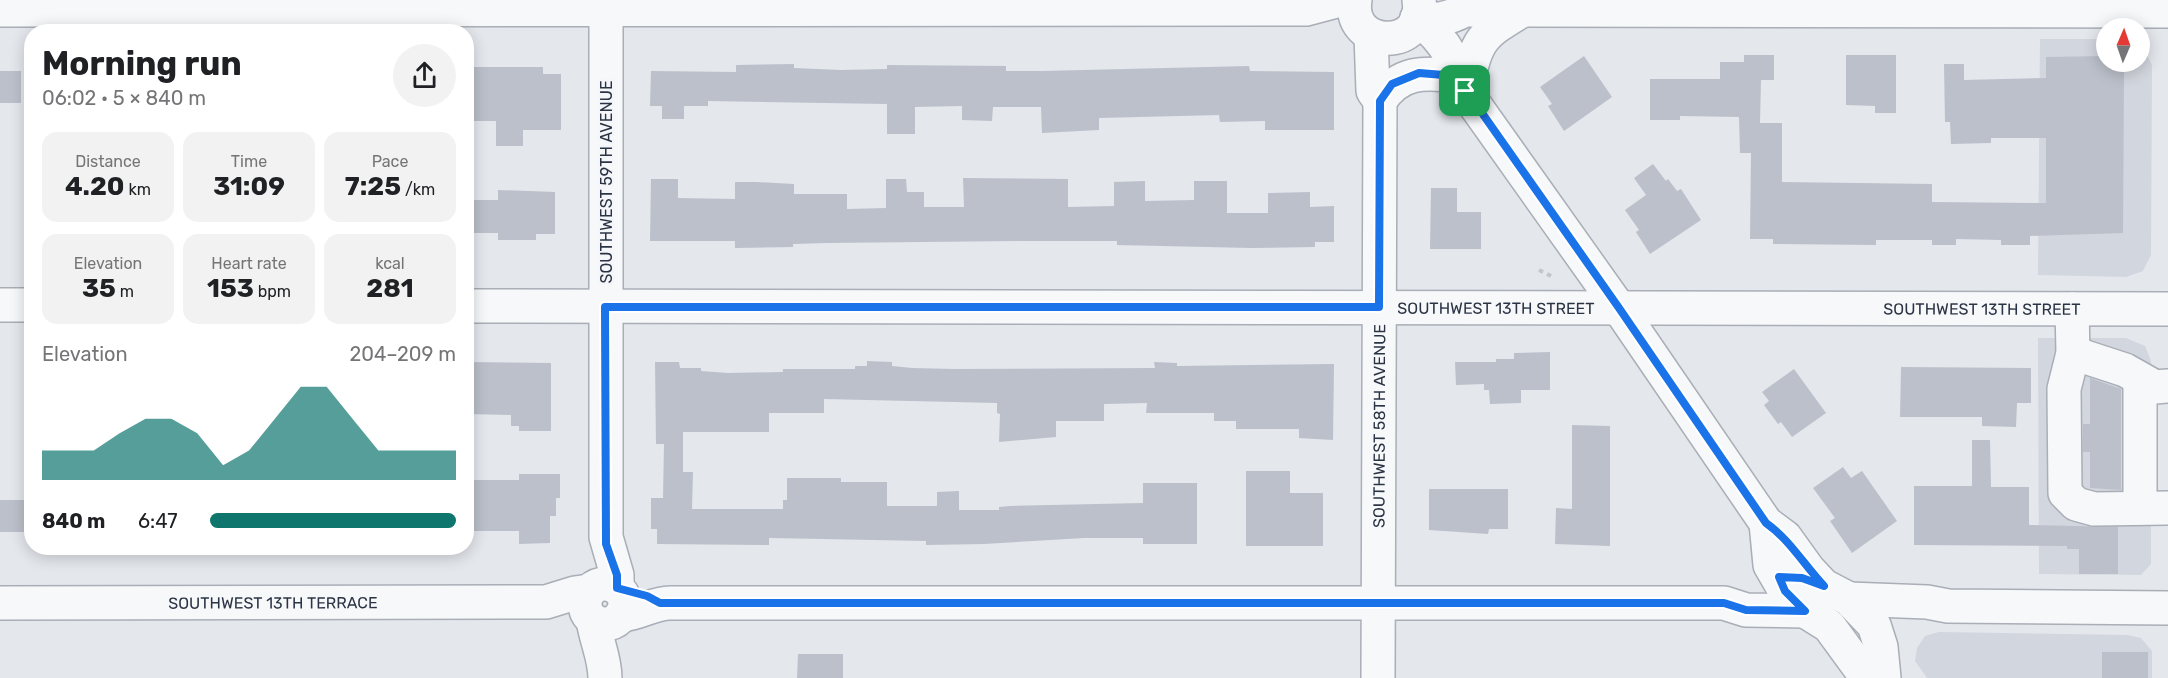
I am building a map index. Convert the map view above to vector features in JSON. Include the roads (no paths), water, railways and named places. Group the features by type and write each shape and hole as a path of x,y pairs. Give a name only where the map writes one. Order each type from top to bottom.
{"street":[{"path":"0,10 606,4 1311,4 1315,15 1362,19 1402,36 1411,28 1423,6"},
{"name":"SOUTHWEST 59TH AVENUE","path":"605,670 612,648 598,558 606,544 606,4"},
{"path":"1423,6 1434,21 1448,19 1465,10 2168,11"},
{"path":"1423,6 1435,32 1451,57 1461,84 1619,308 1766,523 1785,537 1808,569 1861,610 1878,636 1884,678"},
{"path":"1461,84 1481,39 1492,27 1523,10"},
{"path":"1362,19 1461,84"},
{"name":"SOUTHWEST 58TH AVENUE","path":"1362,19 1373,91 1380,101 1378,678"},
{"path":"1380,101 1392,84 1412,75 1432,73 1461,84"},
{"path":"0,305 24,305"},
{"name":"SOUTHWEST 13TH STREET","path":"474,306 2168,309"},
{"path":"2072,309 2073,353 2064,389 2066,493 2076,504 2094,509 2154,508 2154,383 2125,370 2073,353"},
{"path":"1766,523 1770,565 1785,591 1817,618 1867,678"},
{"name":"SOUTHWEST 13TH TERRACE","path":"1724,603 1762,580 1779,577 1802,578 1837,592 1948,606 2168,608"},
{"name":"SOUTHWEST 13TH TERRACE","path":"0,603 546,602 561,610 605,604 639,594 660,603 1378,605 1724,603 1746,610 1817,618 1859,635 1878,636 1890,633 1948,606"}]}
